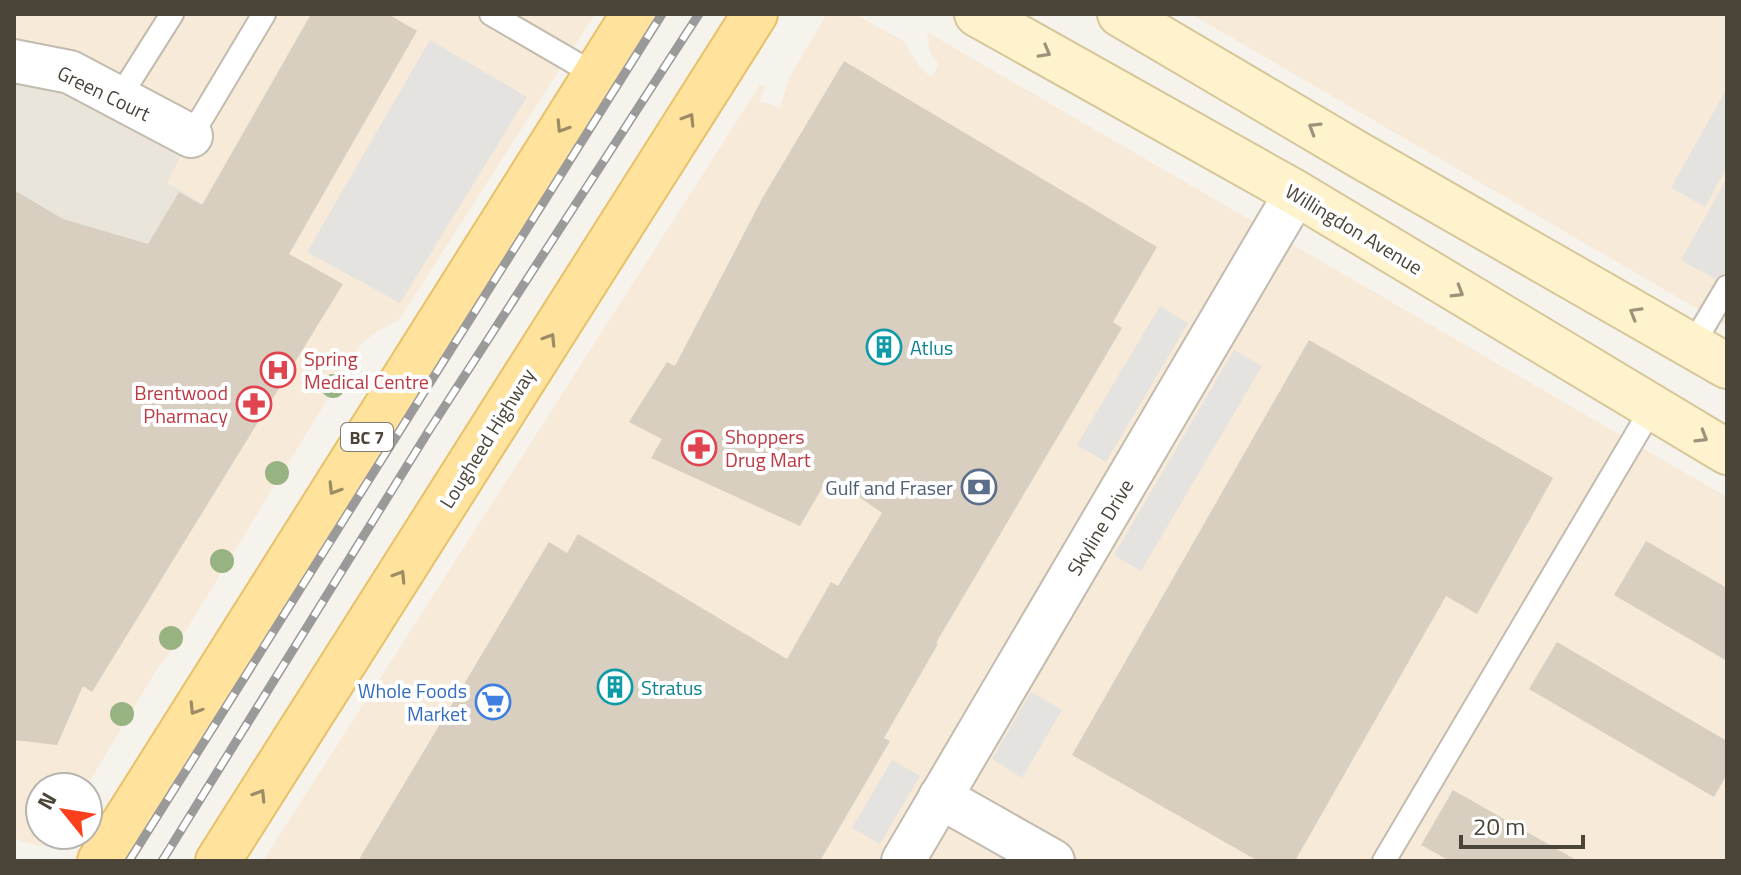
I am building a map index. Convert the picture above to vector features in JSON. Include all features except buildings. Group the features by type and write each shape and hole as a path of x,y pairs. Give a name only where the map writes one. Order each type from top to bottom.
{"main road":[{"name":"BC 7","path":"100,861 634,14"},
{"name":"Lougheed Highway","path":"218,861 755,14"},
{"name":"Willingdon Avenue","path":"977,14 1296,193 1727,452"},
{"path":"1120,14 1710,356"}],"street":[{"name":"Green Court","path":"14,61 59,68 191,136"},
{"name":"Skyline Drive","path":"903,861 1296,193"},
{"path":"940,797 1053,861"}],"lane":[{"path":"119,98 172,14"},
{"path":"191,136 264,14"},
{"path":"491,14 596,75"},
{"path":"1710,356 1727,287"},
{"path":"1384,861 1652,408"}],"shaded area":[{"path":"14,14 595,14 399,320 361,344 182,637 157,669 96,771 24,771 24,842 14,839 14,527 251,233 167,182 191,137 17,42"},
{"path":"827,14 855,14 903,41 920,67 931,77 939,65 930,53 927,32 1727,497 1727,861 263,861 760,85 765,85 760,101 780,108 790,76"},
{"path":"1191,14 1727,14 1727,326"},
{"path":"430,40 527,97 400,303 307,252"},
{"path":"19,62 191,136 168,183 251,232 14,527 14,92 19,77"},
{"path":"1727,88 1727,167 1705,207 1671,188"},
{"path":"1727,178 1727,286 1681,260"},
{"path":"1160,306 1188,323 1106,462 1077,445"},
{"path":"1234,350 1262,366 1141,571 1114,555"},
{"path":"1031,692 1062,710 1022,778 992,759"},
{"path":"892,760 920,776 880,844 852,828"}],"railway":[{"path":"129,861 662,14"},
{"path":"162,861 428,432 699,14"}],"place":[{"name":"Atlus","path":"884,347"},
{"name":"Spring Medical Centre","path":"278,370"},
{"name":"Brentwood Pharmacy","path":"254,404"},
{"name":"Shoppers Drug Mart","path":"699,448"},
{"name":"Gulf and Fraser","path":"979,487"},
{"name":"Stratus","path":"615,687"},
{"name":"Whole Foods Market","path":"493,702"}]}
